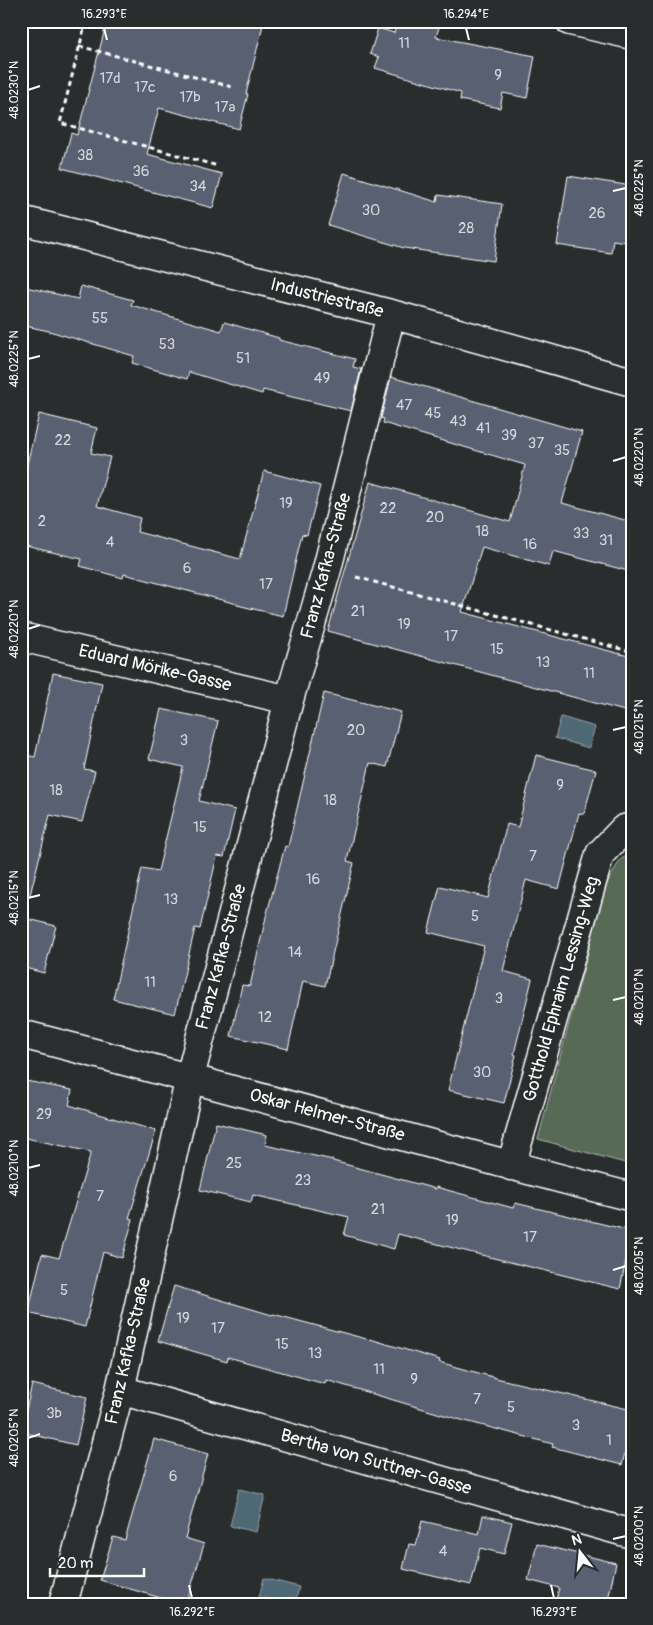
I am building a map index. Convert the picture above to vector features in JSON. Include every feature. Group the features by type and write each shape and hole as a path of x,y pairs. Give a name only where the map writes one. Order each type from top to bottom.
{"street":[{"path":"570,21 632,35"},
{"name":"Industriestraße","path":"21,220 391,314 632,382"},
{"name":"Franz Kafka-Straße","path":"63,1604 120,1390 190,1077 289,700 326,569 391,314"},
{"name":"Eduard Mörike-Gasse","path":"21,637 289,700"},
{"name":"Gotthold Ephraim Lessing-Weg","path":"511,1166 600,854 624,829 632,827"},
{"name":"Oskar Helmer-Straße","path":"21,1034 190,1077 511,1166 632,1197"},
{"name":"Bertha von Suttner-Gasse","path":"120,1390 632,1534"}],"path":[{"path":"86,21 60,123 218,166"},
{"path":"80,46 232,87"},
{"path":"326,569 632,652"},
{"path":"631,1604 632,1600"}],"green space":[{"path":"632,852 632,1165 538,1139 606,885 620,860"}],"water":[{"path":"561,717 595,727 589,748 555,738"},
{"path":"239,1489 265,1495 256,1532 230,1526"},
{"path":"264,1578 299,1587 295,1604 285,1604 259,1597"}],"building":[{"path":"107,21 264,21 239,129 159,108 147,154 222,174 213,208 62,168 71,133 77,135"},
{"path":"398,21 419,21 439,27 436,37 535,56 527,98 503,93 500,108 460,100 461,93 375,68 379,57 370,54 378,28 394,33"},
{"path":"344,173 437,202 438,195 502,204 494,261 404,248 328,225"},
{"path":"568,176 632,186 632,243 613,240 611,253 557,245"},
{"path":"21,286 78,299 81,286 133,300 131,305 221,331 224,322 279,338 279,340 355,359 353,367 361,369 351,411 263,390 262,394 189,372 187,379 132,363 134,356 49,331 21,325"},
{"path":"391,377 582,432 562,503 632,522 632,572 553,551 549,566 482,547 462,612 632,657 632,713 328,631 370,482 510,522 525,465 383,423 384,419 381,418"},
{"path":"39,414 97,428 91,453 110,457 97,506 140,518 137,532 240,559 264,471 320,486 307,535 302,534 283,616 124,574 123,578 80,566 82,559 21,545 21,489"},
{"path":"53,673 102,683 84,769 95,771 82,822 50,815 30,895 21,894 21,754 35,757"},
{"path":"324,693 401,712 387,767 370,763 347,861 354,863 325,986 303,981 288,1049 231,1036 242,985 250,986 285,846 288,847"},
{"path":"161,709 218,721 199,801 235,810 224,857 217,856 200,929 195,928 175,1014 113,999 142,868 158,871 183,767 149,759"},
{"path":"536,755 596,770 584,814 579,813 559,889 526,880 503,971 532,979 504,1103 448,1090 484,946 428,932 440,886 488,898 507,824 518,827"},
{"path":"21,917 56,926 44,973 21,967"},
{"path":"21,1080 72,1090 69,1105 156,1131 129,1218 133,1219 122,1258 103,1252 85,1327 28,1313 42,1254 59,1258 91,1152 21,1137"},
{"path":"216,1123 267,1135 265,1145 333,1160 513,1208 515,1203 632,1231 620,1289 398,1234 394,1249 344,1235 349,1217 253,1195 251,1202 200,1190"},
{"path":"174,1286 272,1315 370,1339 440,1360 439,1362 500,1379 632,1410 632,1425 622,1465 552,1447 553,1444 454,1418 326,1380 325,1384 228,1357 227,1361 158,1341"},
{"path":"32,1384 87,1397 76,1445 21,1432"},
{"path":"154,1439 208,1454 185,1538 204,1544 186,1604 100,1580 113,1537 125,1540"},
{"path":"483,1515 512,1522 504,1554 480,1548 471,1585 403,1569 409,1544 416,1545 422,1521 479,1534"},
{"path":"537,1544 616,1563 607,1604 555,1604 559,1588 528,1580"}]}
